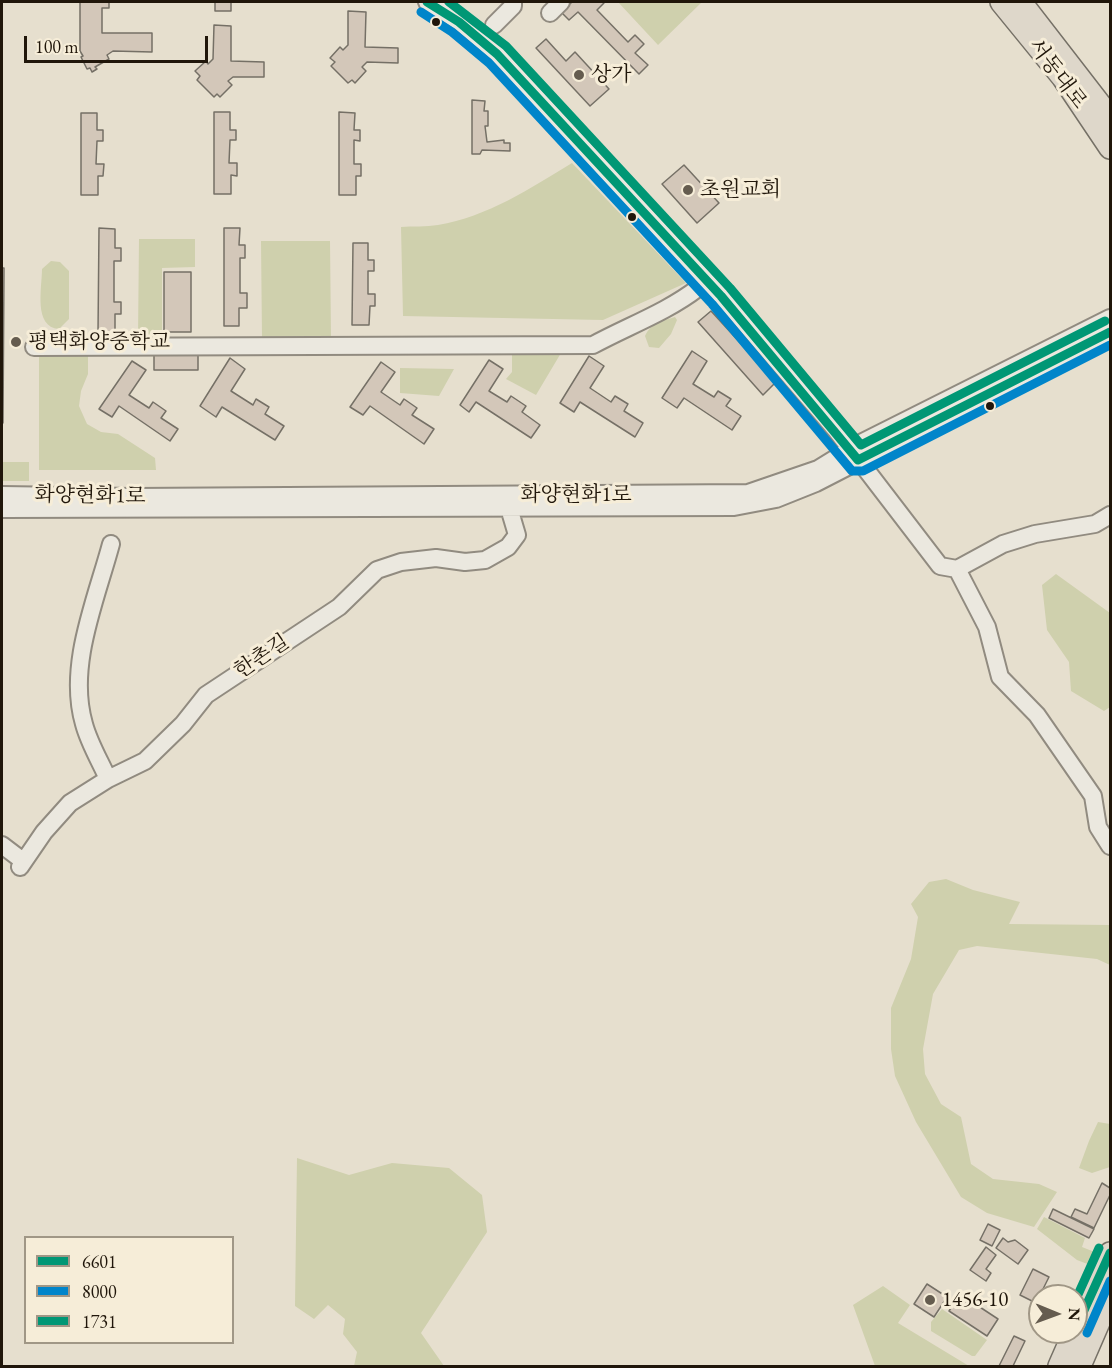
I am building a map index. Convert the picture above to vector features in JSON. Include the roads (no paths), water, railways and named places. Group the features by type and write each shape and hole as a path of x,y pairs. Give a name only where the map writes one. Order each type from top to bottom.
{"main road":[{"name":"서동대로","path":"1001,2 1063,78 1110,148"},
{"name":"서동대로","path":"1021,2 1110,117"},
{"path":"1088,1302 1110,1253"},
{"path":"1080,1366 1110,1297"},
{"path":"1059,1366 1069,1344"}],"street":[{"path":"427,2 459,22 497,54 721,296 857,452"},
{"path":"447,2 511,54 730,289 857,452 940,566 957,569 1002,544 1035,534 1095,524 1110,515"},
{"path":"494,25 513,6 513,2"},
{"path":"34,346 593,345 643,318 676,305 698,288"},
{"name":"화양현화1로","path":"2,509 734,507 776,499 816,483 857,452 1110,318"},
{"name":"화양현화1로","path":"2,495 134,497 748,493 818,469 857,452 1110,332"},
{"name":"한촌길","path":"2,845 22,864 70,803 108,779 146,761 183,724 206,696 339,607 377,570 401,562 436,558 465,562 485,560 508,547 517,535 509,508"},
{"path":"108,779 84,724 79,692 83,645 111,544"},
{"path":"957,569 987,627 1000,677 1037,715 1093,796 1098,827 1110,846"}],"place":[{"name":"상가","path":"579,75"},
{"name":"초원교회","path":"688,190"},
{"name":"평택화양중학교","path":"16,342"},
{"name":"1456-10","path":"930,1300"}]}
